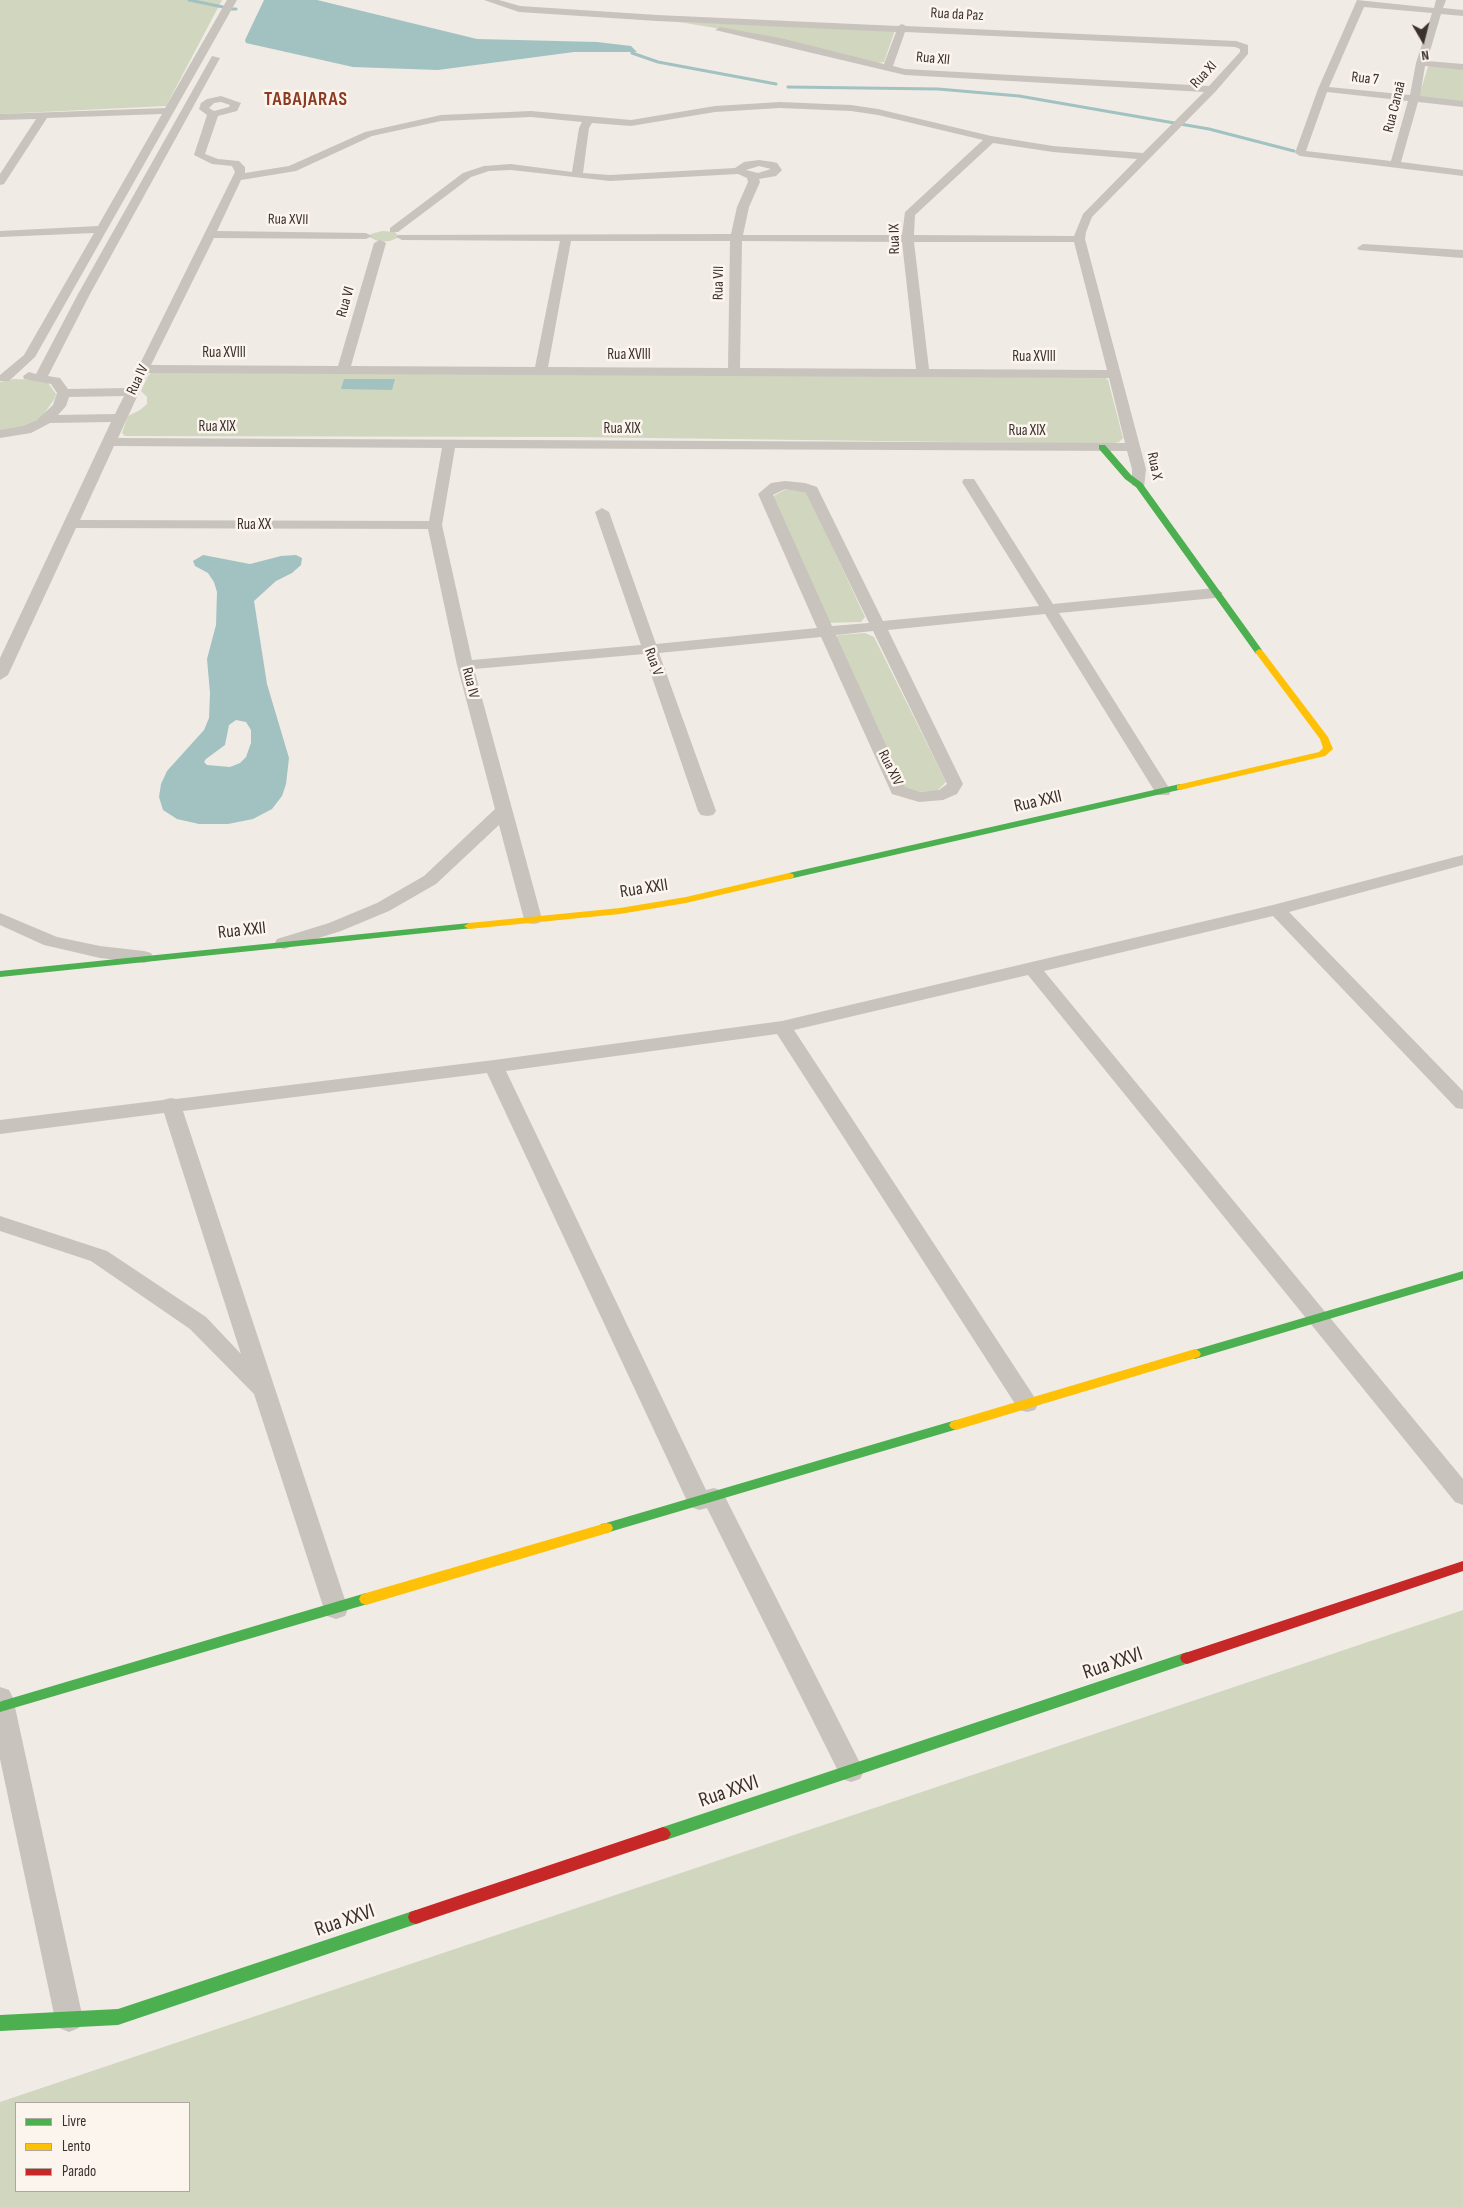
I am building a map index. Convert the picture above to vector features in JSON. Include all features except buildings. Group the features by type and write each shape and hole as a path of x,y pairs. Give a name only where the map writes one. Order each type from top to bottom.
{"street":[{"path":"2,378 30,357 232,0"},
{"name":"Rua da Paz","path":"489,0 519,9 657,18 902,27 1236,44 1245,47"},
{"name":"Rua Canaã","path":"1395,164 1414,99 1421,63 1441,0"},
{"path":"1463,13 1361,2 1323,89 1300,153 1463,173"},
{"name":"Rua XII","path":"657,18 784,42 887,68 927,74 1212,88"},
{"path":"887,68 902,27"},
{"name":"Rua XI","path":"1147,156 1247,51 1245,47"},
{"path":"42,377 84,294 219,50"},
{"path":"1421,63 1463,67"},
{"name":"Rua 7","path":"1323,89 1463,104"},
{"path":"175,99 192,99"},
{"path":"236,178 292,169 355,140 421,121 455,116 513,114 638,123 722,108 812,105 878,112 991,139 1053,149 1147,156"},
{"path":"0,117 167,113 183,115"},
{"path":"213,114 199,155 216,162 236,162 240,170 236,178"},
{"path":"0,182 44,115"},
{"path":"577,176 584,128 589,119"},
{"name":"Rua IX","path":"923,373 908,240 908,219 912,209 991,139"},
{"path":"0,157 17,156"},
{"path":"384,234 566,238 1079,239 1081,227 1087,216 1147,156"},
{"path":"384,234 467,175 481,169 506,167 577,176 630,178 743,167 758,162 773,165 777,170 748,197"},
{"path":"743,167 752,176 772,174"},
{"name":"Rua VII","path":"734,372 736,238 743,207 754,182 752,176"},
{"name":"Rua IV","path":"0,675 143,369 236,178"},
{"path":"0,234 102,229"},
{"name":"Rua XVII","path":"209,234 384,234"},
{"name":"Rua VI","path":"343,370 384,234"},
{"path":"541,371 566,238"},
{"name":"Rua X","path":"1079,239 1141,476 1139,485 1214,593 1328,744 1328,750 1322,754 1281,765"},
{"path":"1363,248 1463,254"},
{"name":"Rua XVIII","path":"143,369 1115,374"},
{"path":"2,378 42,377 54,381 64,393"},
{"path":"64,393 133,392"},
{"path":"0,434 26,430 48,419 59,406 64,393"},
{"path":"48,419 120,418"},
{"name":"Rua XIX","path":"110,442 1133,448"},
{"name":"Rua IV","path":"449,444 435,525 465,665 533,919"},
{"path":"1102,447 1128,478 1139,485"},
{"path":"969,482 1162,792"},
{"name":"Rua XIV","path":"796,485 812,490 879,627 955,784 951,790 943,795 919,798 898,790 765,494 776,486 796,485"},
{"name":"Rua V","path":"602,512 707,811"},
{"name":"Rua XX","path":"72,524 435,525"},
{"path":"465,665 827,632 1214,593"},
{"name":"Rua XXII","path":"0,974 620,911 686,900 1281,765"},
{"path":"275,945 335,928 382,907 430,880 464,851 503,811"},
{"path":"0,1127 171,1104 494,1066 782,1027 1277,910 1463,860"},
{"path":"1277,910 1463,1103"},
{"path":"0,918 51,940 100,952 151,958"},
{"path":"1033,969 1463,1496"},
{"path":"782,1027 1027,1404"},
{"path":"494,1066 707,1499 851,1771"},
{"path":"171,1104 336,1609"},
{"path":"0,1223 99,1256 198,1323 264,1390"},
{"path":"69,2019 1,1703 336,1609 1463,1276"},
{"name":"Rua XXVI","path":"0,2022 118,2017 1463,1566"}],"green space":[{"path":"0,0 222,0 166,106 0,114"},
{"path":"679,22 895,30 884,62 877,63 788,40"},
{"path":"1428,67 1463,69 1463,102 1419,96"},
{"path":"382,231 395,232 399,237 390,241 380,242 369,237 371,234"},
{"path":"152,372 1105,377 1108,380 1123,438 1119,442 1110,444 576,437 125,436 122,433 128,416 147,404 147,397 141,391"},
{"path":"14,379 38,380 48,383 56,394 55,398 41,418 22,427 0,431 0,382"},
{"path":"786,489 807,493 865,617 861,622 827,623 772,497"},
{"path":"865,633 874,637 946,782 937,791 916,792 904,787 833,638 839,635"},
{"path":"1463,1610 1463,2207 0,2207 0,2102"}],"water":[{"path":"264,0 317,0 477,39 597,42 631,46 637,52 574,52 438,70 353,67 246,43 245,40"},
{"path":"344,379 395,379 392,390 341,389"},
{"path":"203,555 250,564 281,556 296,555 302,558 301,565 292,573 276,581 254,601 267,684 289,758 286,784 282,796 272,809 253,819 228,824 199,824 177,819 163,810 159,797 161,784 167,771 204,730 209,718 210,693 207,659 216,625 217,592 214,582 208,573 195,566 193,561","holes":["236,720 246,722 251,730 251,743 246,757 240,763 230,767 207,765 204,762 206,759 225,745 229,725"]}],"waterway":[{"path":"189,0 223,7"},
{"path":"632,53 658,62 776,84"},
{"path":"788,87 938,89 1019,96 1209,129 1294,151"}],"traffic: fast":[{"path":"1102,447 1128,477 1139,485 1259,652"},
{"path":"789,876 1180,787"},
{"path":"0,974 469,926"},
{"path":"1195,1354 1463,1275"},
{"path":"606,1528 956,1425"},
{"path":"2,1707 366,1599"},
{"path":"663,1834 1187,1658"},
{"path":"0,2023 118,2017 416,1917"}],"traffic: slow":[{"path":"1180,787 1322,754 1328,749 1325,739 1259,652"},
{"path":"469,926 620,911 686,900 789,876"},
{"path":"956,1425 1195,1354"},
{"path":"366,1599 606,1528"}],"traffic: jam":[{"path":"1187,1658 1463,1566"},
{"path":"416,1917 663,1834"}],"district":[{"name":"TABAJARAS","path":"306,100"}]}
